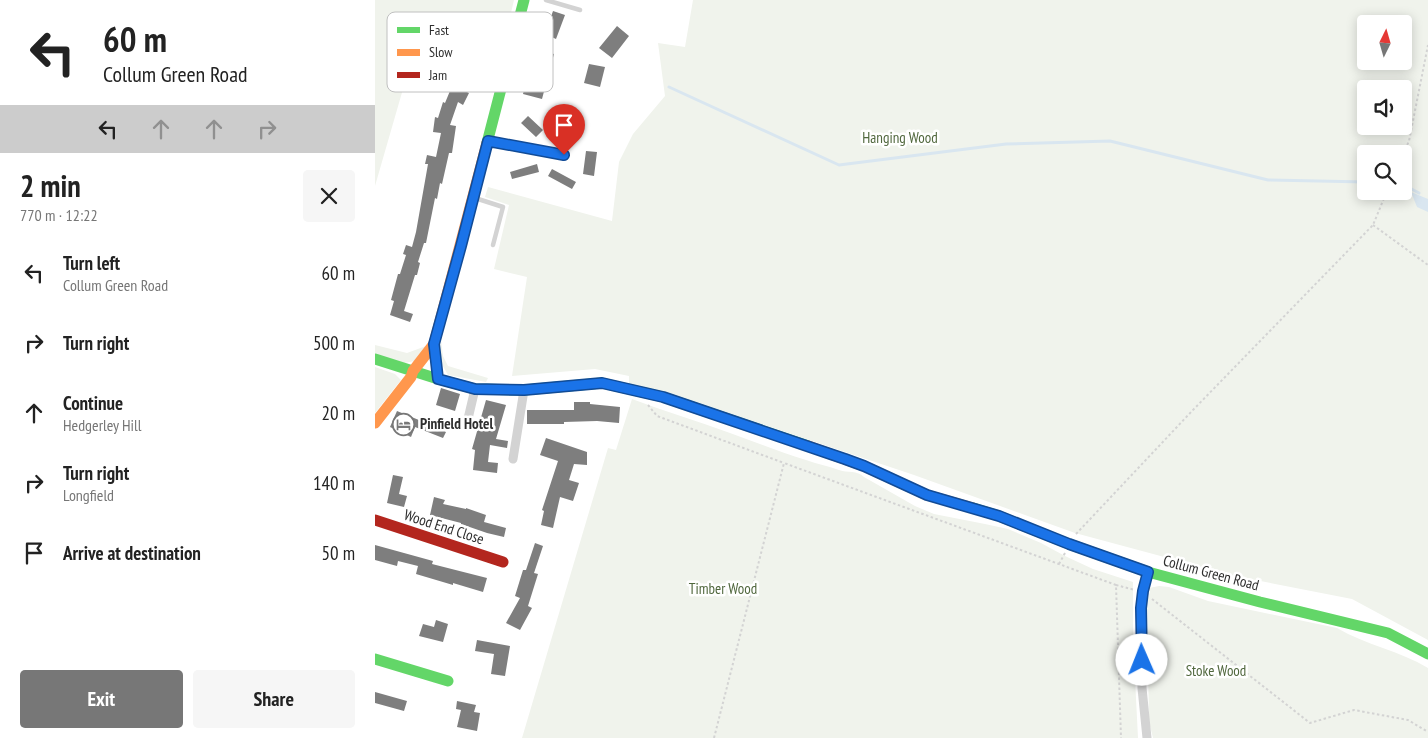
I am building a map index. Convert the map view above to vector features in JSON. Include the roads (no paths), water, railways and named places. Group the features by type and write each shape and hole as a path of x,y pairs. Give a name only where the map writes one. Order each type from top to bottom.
{"street":[{"path":"438,379 434,344 501,92"},
{"path":"488,141 564,155"},
{"path":"375,423 434,344"},
{"name":"Collum Green Road","path":"375,359 475,389 524,390 602,383 663,397 845,459 927,495 999,516 1069,544 1148,572 1388,633 1428,654"},
{"path":"467,423 475,389"},
{"path":"513,459 524,390"},
{"name":"Wood End Close","path":"375,520 503,562"},
{"path":"1147,738 1142,688 1141,608 1148,572"},
{"path":"375,659 448,681"}],"lane":[{"path":"546,0 580,10"},
{"path":"474,197 503,207 493,245"}],"waterway":[{"path":"669,87 839,165 1006,144 1110,141 1268,180 1357,182"},
{"path":"1412,189 1419,193"}],"place":[{"name":"Pinfield Hotel","path":"404,424"}],"park label":[{"name":"Hanging Wood","path":"900,138"},
{"name":"Timber Wood","path":"723,589"},
{"name":"Stoke Wood","path":"1216,671"}]}
